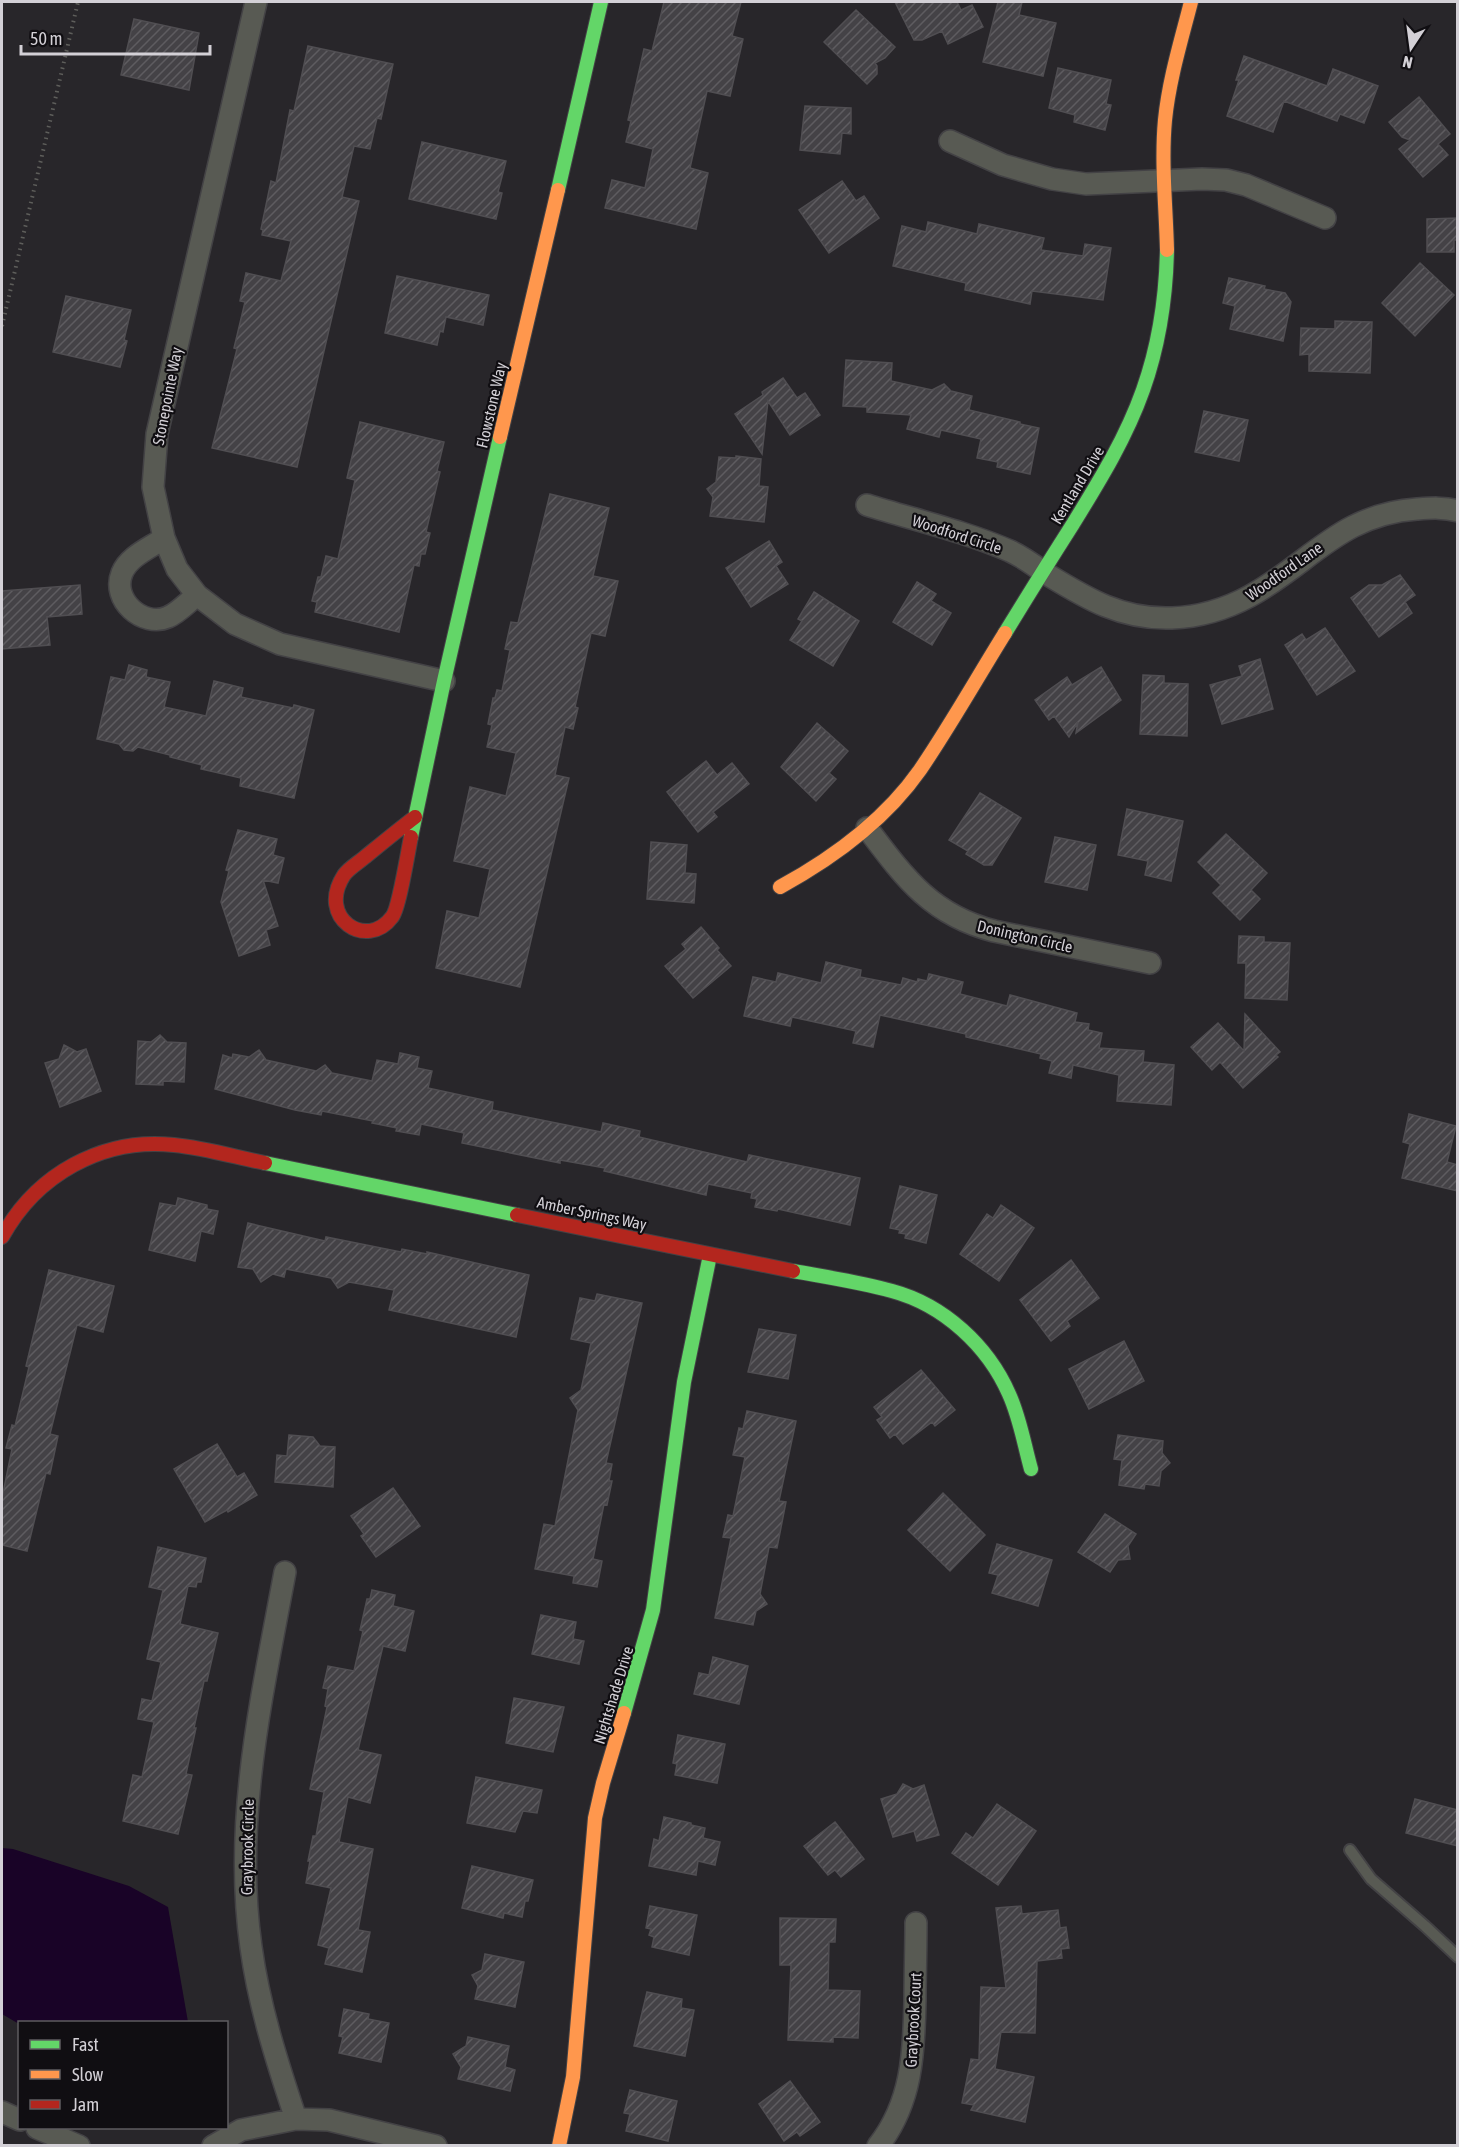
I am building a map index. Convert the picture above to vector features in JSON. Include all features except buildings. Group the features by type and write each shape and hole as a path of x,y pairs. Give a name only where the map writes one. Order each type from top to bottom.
{"street":[{"name":"Stonepointe Way","path":"256,2 157,434 153,487 164,538 177,569 197,595 234,624 280,645 444,681"},
{"name":"Flowstone Way","path":"415,817 344,874 334,893 336,913 348,927 363,931 380,928 393,918 415,817 444,681 601,2"},
{"name":"Kentland Drive","path":"780,887 815,868 867,828 898,797 927,761 1119,448 1136,413 1149,376 1160,332 1165,298 1167,250 1164,130 1167,102 1191,2"},
{"path":"950,141 1003,165 1052,179 1086,184 1226,180 1246,185 1324,218"},
{"name":"Woodford Circle","path":"867,505 980,539 1020,556 1044,572"},
{"name":"Woodford Lane","path":"1044,572 1086,597 1116,610 1151,617 1188,616 1218,610 1248,598 1344,530 1371,518 1406,510 1438,508 1458,511"},
{"path":"164,538 131,559 121,574 121,592 126,605 139,616 155,620 169,617 197,595"},
{"name":"Donington Circle","path":"867,828 899,871 924,896 935,905 968,923 995,931 1150,963"},
{"name":"Amber Springs Way","path":"2,1238 19,1210 38,1189 75,1163 120,1147 176,1145 893,1291 913,1298 945,1316 961,1327 981,1348 999,1373 1010,1395 1031,1468"},
{"name":"Nightshade Drive","path":"559,2145 573,2077 596,1818 603,1783 642,1654 655,1600 684,1382 710,1254"},
{"name":"Graybrook Circle","path":"285,1572 253,1749 248,1788 245,1856 251,1946 258,1991 268,2032 296,2118"},
{"name":"Graybrook Court","path":"878,2145 890,2128 903,2100 913,2060 916,1923"},
{"path":"2,2112 18,2119"},
{"path":"213,2145 241,2130 296,2118 329,2121 436,2145"},
{"path":"42,2129 79,2145"}],"lane":[{"path":"1350,1850 1371,1879 1458,1957"}],"path":[{"path":"2,326 78,2"}],"shaded area":[{"path":"2,1848 13,1849 129,1886 168,1907 188,2021 18,2021 18,2023 2,2014"}],"traffic: fast":[{"path":"558,190 601,2"},
{"path":"1005,633 1103,475 1136,408 1149,373 1157,339 1163,304 1167,250"},
{"path":"411,837 500,437"},
{"path":"265,1163 517,1215"},
{"path":"624,1713 653,1610 684,1382 710,1255"},
{"path":"793,1271 868,1285 911,1297 929,1306 962,1330 989,1360 1009,1394 1031,1469"}],"traffic: slow":[{"path":"1167,250 1165,120 1172,75 1191,2"},
{"path":"500,437 558,190"},
{"path":"780,887 819,864 857,836 891,805 920,770 1005,633"},
{"path":"559,2146 573,2077 595,1818 624,1713"}],"traffic: jam":[{"path":"411,837 400,892 392,917 382,927 370,931 358,930 348,925 340,916 336,904 337,891 344,875 415,817"},
{"path":"2,1237 16,1215 33,1195 52,1179 97,1154 122,1147 147,1144 174,1145 209,1150 265,1163"},
{"path":"517,1215 793,1271"}]}
